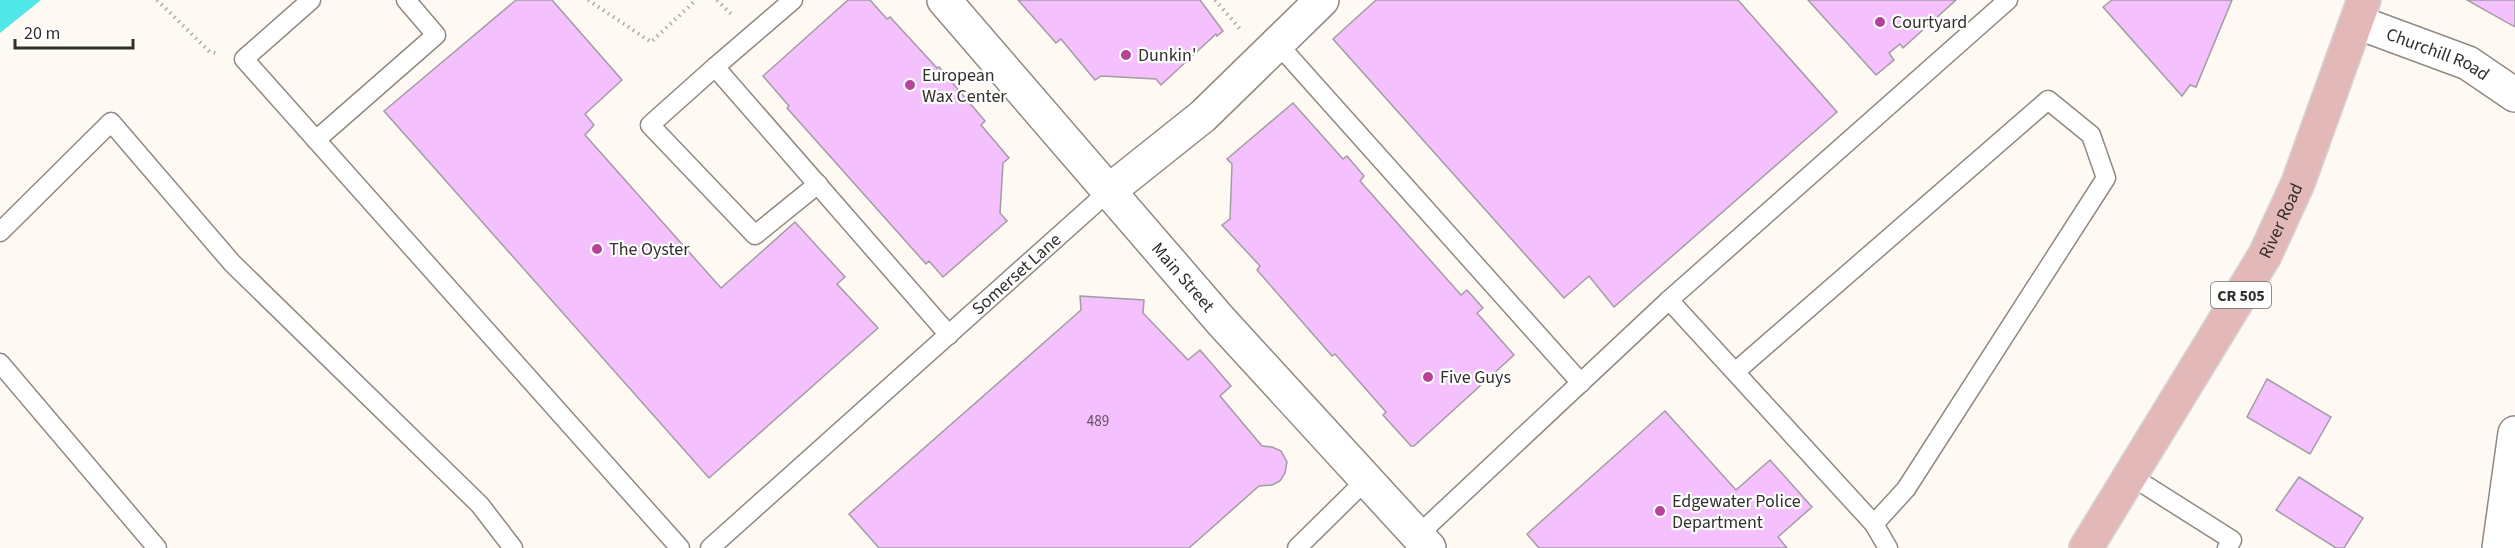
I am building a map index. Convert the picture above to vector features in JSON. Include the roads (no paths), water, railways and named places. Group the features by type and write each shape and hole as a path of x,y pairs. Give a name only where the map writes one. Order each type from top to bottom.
{"main road":[{"name":"River Road","path":"2086,548 2265,255 2298,183 2361,11"}],"street":[{"name":"Main Street","path":"944,0 1221,321 1423,542"},
{"name":"Somerset Lane","path":"1109,191 1203,116 1322,0"},
{"name":"Churchill Road","path":"2361,11 2468,63 2515,95"},
{"path":"2499,548 2515,433"}],"lane":[{"path":"311,0 244,59 680,548"},
{"path":"316,140 436,35 406,0"},
{"path":"794,0 650,125 755,235 818,184"},
{"path":"1423,542 1581,383 1669,300 2008,0"},
{"path":"1277,43 1581,383"},
{"path":"715,67 949,335"},
{"path":"1735,372 2048,100 2091,135 2106,178 1906,489 1874,524"},
{"path":"0,232 111,122 232,263 480,505 513,548"},
{"name":"Somerset Lane","path":"710,548 1109,191"},
{"path":"1669,300 1874,524 1888,548"},
{"path":"0,363 157,548"},
{"path":"2131,476 2232,540 2227,548"},
{"path":"1304,546 1366,480"}],"water":[{"path":"0,0 41,0 0,33"}],"place":[{"name":"Courtyard","path":"1880,22"},
{"name":"Dunkin'","path":"1126,55"},
{"name":"European Wax Center","path":"910,85"},
{"name":"The Oyster","path":"597,249"},
{"name":"Five Guys","path":"1428,377"},
{"name":"Edgewater Police Department","path":"1660,511"}]}
